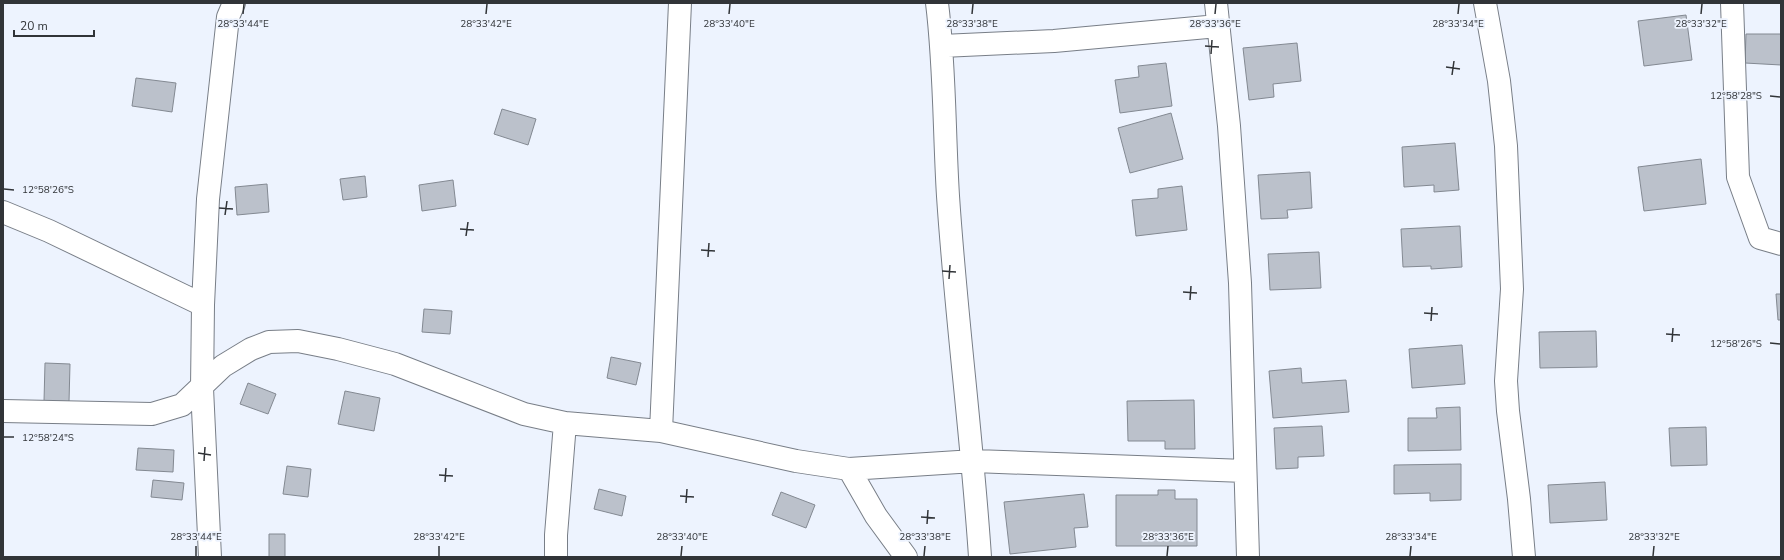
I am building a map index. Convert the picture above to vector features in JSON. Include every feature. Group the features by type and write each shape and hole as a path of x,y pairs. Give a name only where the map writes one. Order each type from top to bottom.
{"street":[{"path":"210,557 202,388 203,305 208,200 228,17 234,3"},
{"path":"661,431 680,3"},
{"path":"937,3 942,46 948,196 974,461 980,557"},
{"path":"1216,3 1228,126 1240,283 1248,557"},
{"path":"1485,3 1499,81 1506,146 1512,289 1506,381 1508,411 1520,499 1524,557"},
{"path":"1732,3 1738,177 1760,238 1781,244"},
{"path":"942,46 1054,41 1218,26"},
{"path":"3,212 49,231 203,305"},
{"path":"3,411 152,414 182,405 202,388 223,366 250,349 270,342 298,341 338,349 395,364 524,414 566,422 661,431 788,459 849,469 974,461 1245,471"},
{"path":"556,557 556,535 566,422"},
{"path":"849,469 876,516 906,557"}],"building":[{"path":"1686,15 1692,60 1644,66 1638,21"},
{"path":"1746,34 1781,34 1781,65 1745,63"},
{"path":"1297,43 1301,81 1273,84 1274,97 1249,100 1243,48"},
{"path":"1166,63 1172,106 1120,113 1115,80 1139,77 1138,66"},
{"path":"136,78 176,83 172,112 132,106"},
{"path":"502,109 536,119 528,145 494,134"},
{"path":"1171,113 1183,159 1130,173 1118,128"},
{"path":"1455,143 1459,190 1434,192 1434,185 1404,187 1402,147"},
{"path":"1701,159 1706,204 1644,211 1638,167"},
{"path":"1310,172 1312,208 1287,210 1288,218 1261,219 1258,175"},
{"path":"365,176 367,197 343,200 340,179"},
{"path":"453,180 456,206 422,211 419,185"},
{"path":"267,184 269,212 237,215 235,187"},
{"path":"1182,186 1187,230 1136,236 1132,200 1158,198 1158,189"},
{"path":"1460,226 1462,267 1431,269 1431,266 1403,267 1401,229"},
{"path":"1319,252 1321,288 1270,290 1268,254"},
{"path":"1776,294 1781,294 1781,320 1778,320"},
{"path":"424,309 452,311 450,334 422,332"},
{"path":"1596,331 1597,367 1540,368 1539,332"},
{"path":"1462,345 1465,384 1412,388 1409,349"},
{"path":"611,357 641,363 636,385 607,378"},
{"path":"45,363 70,364 69,402 44,401"},
{"path":"1301,368 1302,383 1346,380 1349,412 1273,418 1269,371"},
{"path":"248,383 276,394 268,414 240,404"},
{"path":"345,391 380,398 374,431 338,424"},
{"path":"1194,400 1195,449 1165,449 1165,441 1128,441 1127,401"},
{"path":"1460,407 1461,450 1408,451 1408,418 1437,418 1436,408"},
{"path":"1322,426 1324,456 1298,457 1298,468 1276,469 1274,428"},
{"path":"1706,427 1707,465 1671,466 1669,428"},
{"path":"138,448 174,450 173,472 136,470"},
{"path":"1461,464 1461,500 1430,501 1430,493 1394,494 1394,465"},
{"path":"287,466 311,469 308,497 283,494"},
{"path":"153,480 184,483 182,500 151,497"},
{"path":"1605,482 1607,520 1550,523 1548,485"},
{"path":"599,489 626,496 622,516 594,509"},
{"path":"1158,490 1175,490 1175,499 1197,499 1197,546 1116,546 1116,495 1158,495"},
{"path":"781,492 815,505 806,528 772,515"},
{"path":"1084,494 1088,527 1074,528 1076,547 1010,554 1004,502"},
{"path":"269,534 285,534 285,557 269,557"}]}
